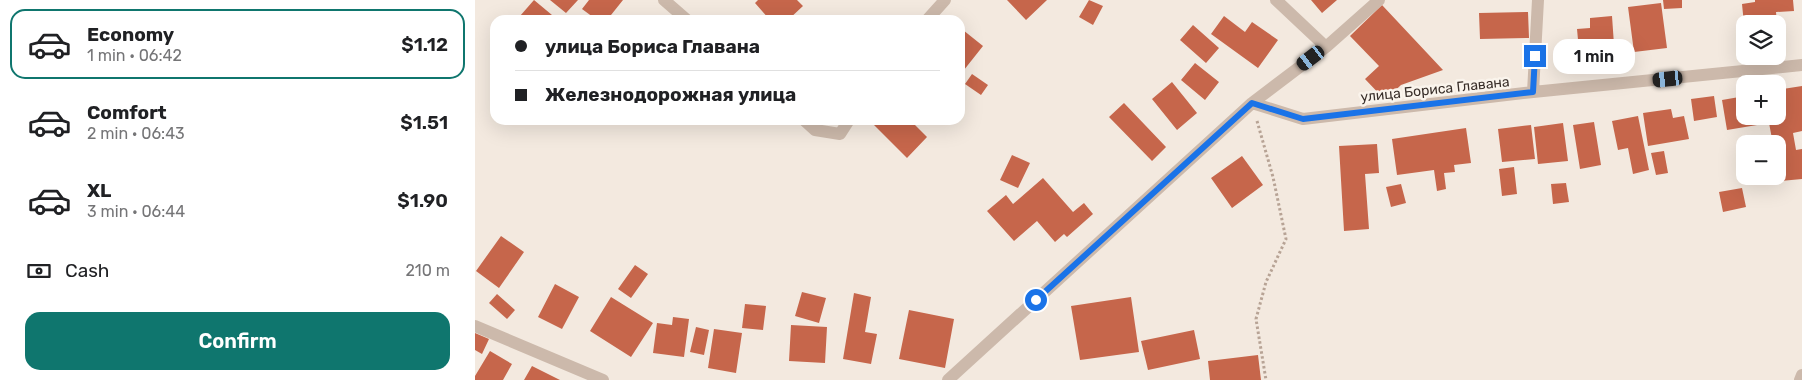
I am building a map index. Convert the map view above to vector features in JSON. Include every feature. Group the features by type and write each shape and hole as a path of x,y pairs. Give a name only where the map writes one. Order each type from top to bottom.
{"street":[{"path":"664,0 681,15"},
{"path":"932,15 945,0"},
{"path":"1276,0 1325,47"},
{"path":"948,380 1252,103 1325,47 1379,0"},
{"path":"1533,92 1538,0"},
{"name":"улица Бориса Главана","path":"1252,103 1303,119 1533,92 1802,65"},
{"path":"809,125 815,130 840,134 846,125"},
{"path":"475,326 603,380"},
{"path":"1800,380 1802,375"}],"path":[{"path":"1252,103 1273,177 1286,239 1266,282 1257,319 1266,380"}],"building":[{"path":"534,0 552,15 521,15"},
{"path":"550,0 578,0 566,13"},
{"path":"589,0 623,0 611,15 590,15 582,9"},
{"path":"758,0 797,0 803,6 793,15 766,15 755,3"},
{"path":"1007,0 1047,0 1026,20"},
{"path":"1089,0 1103,6 1093,25 1079,17"},
{"path":"1311,0 1337,0 1322,13"},
{"path":"1663,0 1682,0 1682,8 1664,9"},
{"path":"1755,0 1793,0 1794,11 1776,12 1776,15 1743,15 1742,4 1755,2"},
{"path":"1661,3 1667,48 1634,52 1628,7"},
{"path":"1382,5 1443,70 1401,85 1385,100 1365,79 1379,66 1350,36"},
{"path":"1528,12 1529,38 1480,39 1479,13"},
{"path":"1224,16 1245,32 1252,22 1278,40 1258,68 1211,34"},
{"path":"1612,16 1615,59 1580,61 1577,29 1590,28 1590,18"},
{"path":"1193,25 1219,48 1206,63 1180,40"},
{"path":"965,32 983,46 965,69"},
{"path":"1195,63 1219,82 1205,100 1181,80"},
{"path":"972,74 988,85 981,95 965,84"},
{"path":"1172,82 1197,113 1177,130 1152,99"},
{"path":"1802,86 1802,131 1793,133 1796,150 1802,149 1802,179 1786,181 1786,135 1771,135 1769,125 1786,125 1786,89"},
{"path":"1714,96 1717,117 1694,121 1691,99"},
{"path":"1736,98 1736,125 1757,125 1727,130 1722,100"},
{"path":"1124,103 1166,147 1152,161 1109,117"},
{"path":"1671,109 1673,118 1684,116 1689,139 1648,146 1643,113"},
{"path":"1638,116 1649,170 1633,174 1628,148 1618,150 1612,121"},
{"path":"1594,122 1601,165 1580,169 1573,125"},
{"path":"1563,123 1568,161 1538,164 1534,127"},
{"path":"874,125 915,125 927,137 907,158"},
{"path":"1531,125 1535,159 1502,162 1498,129"},
{"path":"1466,128 1471,163 1454,165 1455,172 1444,173 1446,189 1437,191 1434,170 1397,175 1392,139"},
{"path":"1377,144 1379,173 1365,174 1369,229 1344,231 1339,146"},
{"path":"1664,151 1668,173 1656,175 1651,153"},
{"path":"1012,155 1030,163 1018,188 1000,180"},
{"path":"1242,156 1263,185 1232,208 1211,178"},
{"path":"1514,167 1517,194 1502,196 1499,169"},
{"path":"1043,178 1073,212 1084,203 1093,214 1067,237 1064,234 1055,242 1037,221 1014,241 987,211 1006,195 1013,204"},
{"path":"1566,183 1569,202 1553,204 1551,184"},
{"path":"1401,184 1406,203 1391,207 1386,187"},
{"path":"1742,188 1746,207 1723,212 1719,192"},
{"path":"501,236 524,252 499,288 476,271"},
{"path":"635,265 648,274 631,298 618,289"},
{"path":"555,284 579,297 562,329 538,317"},
{"path":"802,292 826,298 819,323 795,316"},
{"path":"854,293 871,297 865,332 877,334 871,364 843,359"},
{"path":"497,294 515,310 507,319 489,303"},
{"path":"611,297 653,323 631,357 590,331"},
{"path":"1131,297 1139,352 1080,360 1071,306"},
{"path":"745,304 766,306 763,330 742,328"},
{"path":"909,310 954,319 945,368 899,359"},
{"path":"673,317 689,319 684,357 653,353 657,323 672,325"},
{"path":"791,325 827,327 825,363 789,361"},
{"path":"696,327 709,330 704,355 690,352"},
{"path":"714,329 742,333 736,373 708,368"},
{"path":"1194,330 1200,359 1148,370 1141,341"},
{"path":"475,333 489,339 482,354 475,350"},
{"path":"490,351 512,364 503,380 475,380 475,376"},
{"path":"1258,355 1261,380 1210,380 1208,361"},
{"path":"532,366 560,380 524,380"}],"route":[{"path":"1036,300 1252,103 1303,119 1533,92 1535,56"}]}
